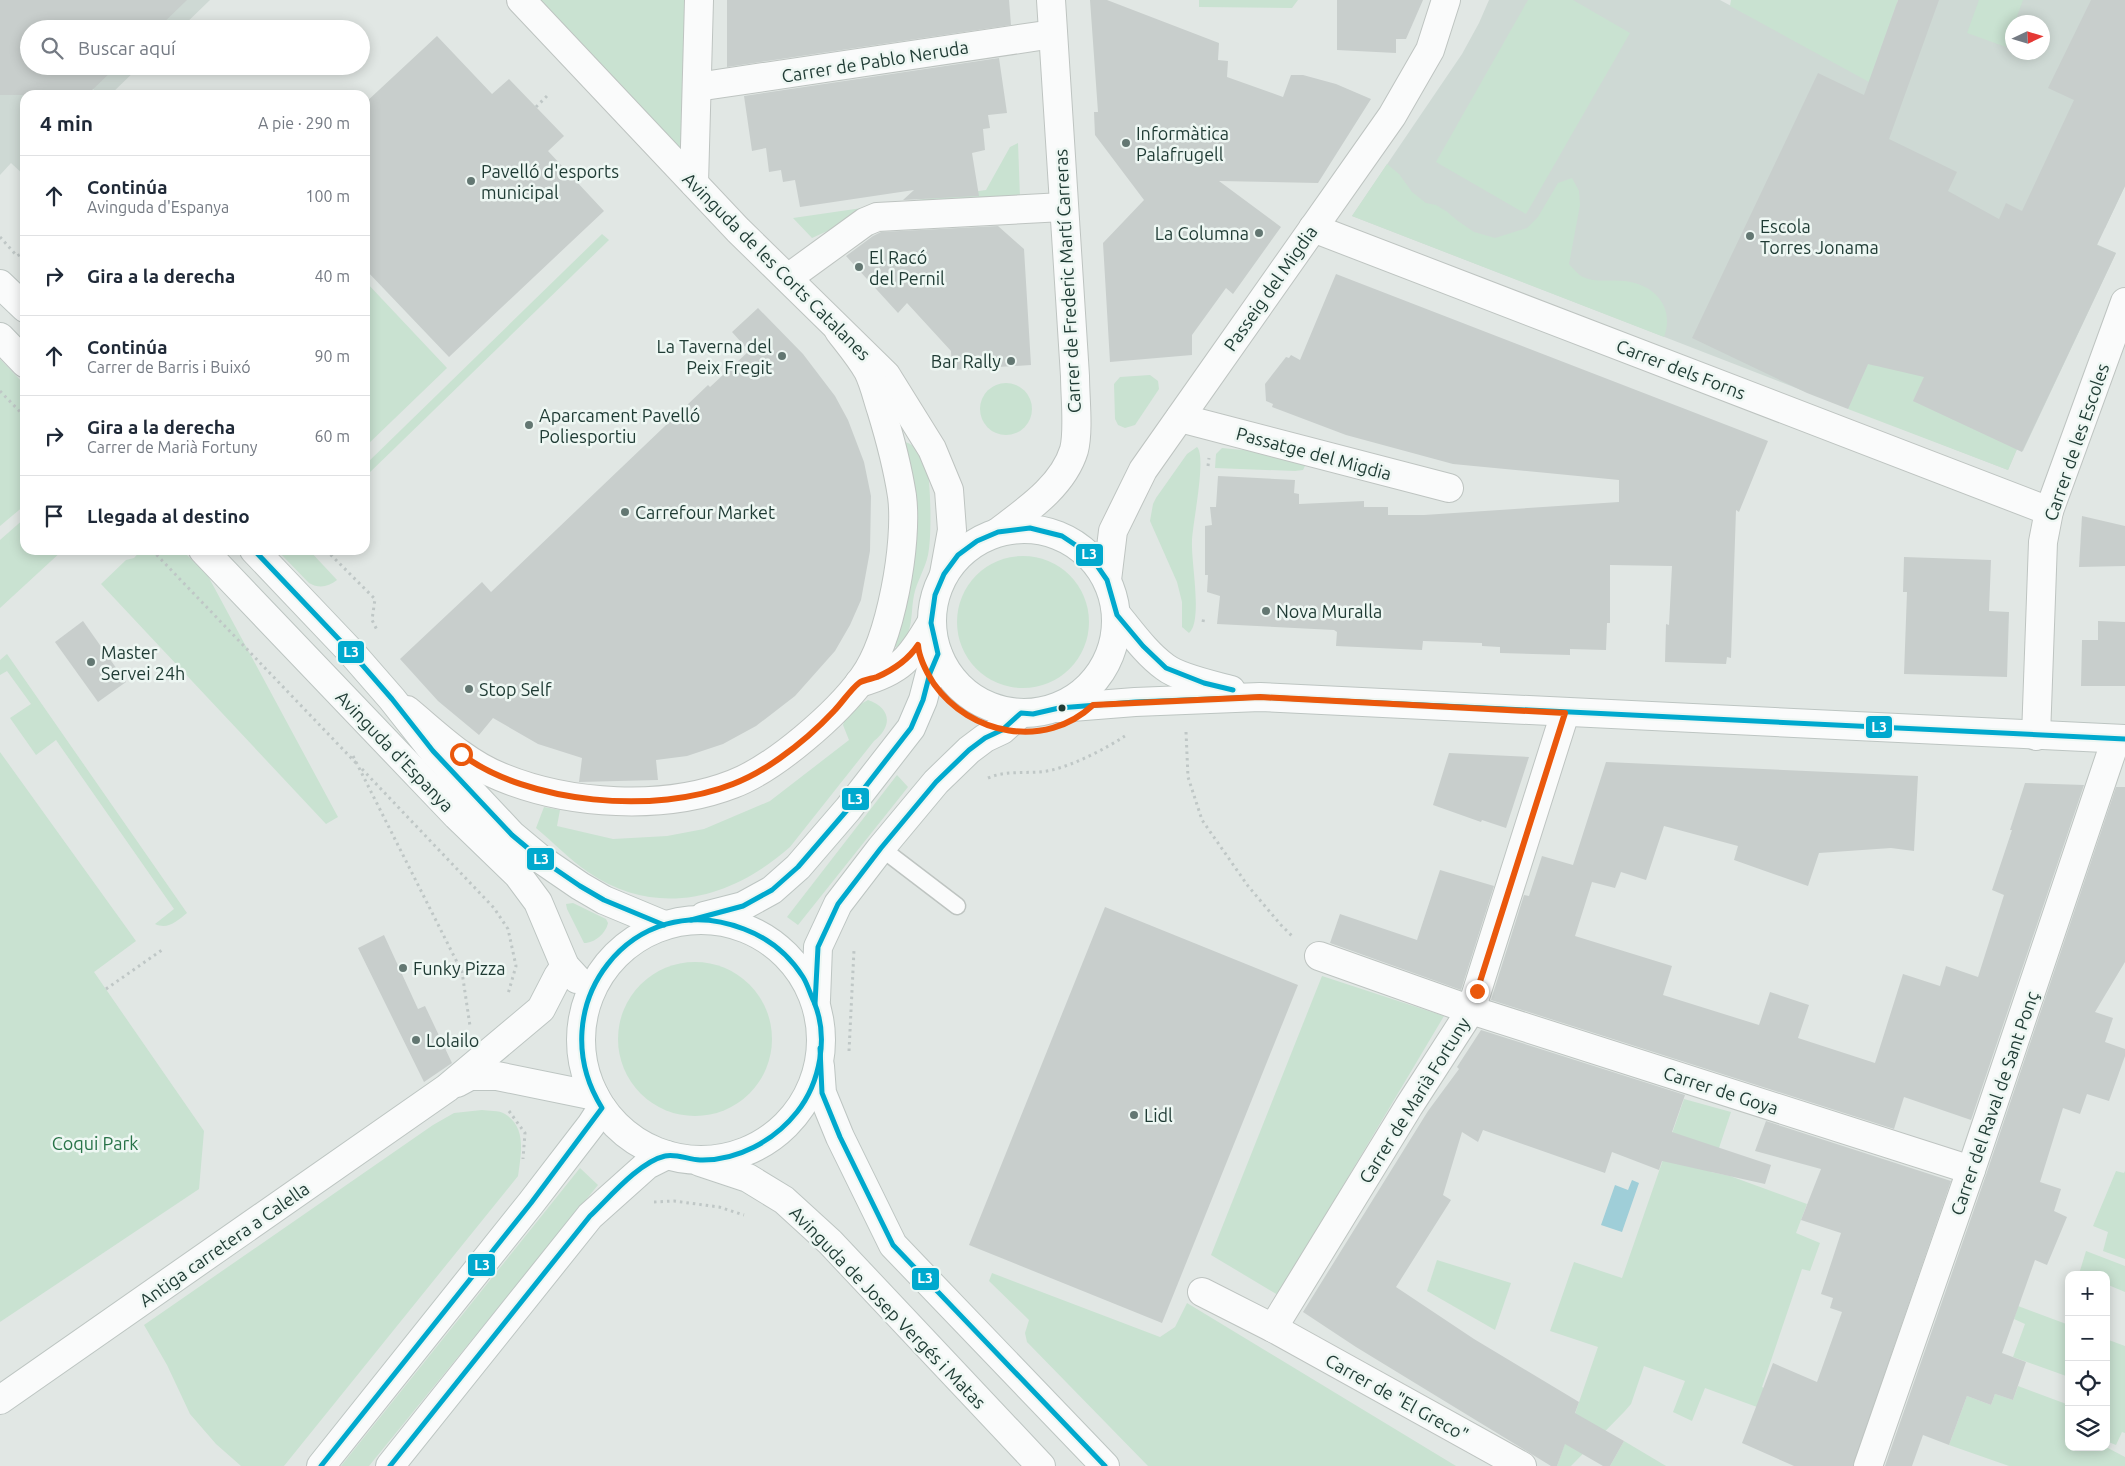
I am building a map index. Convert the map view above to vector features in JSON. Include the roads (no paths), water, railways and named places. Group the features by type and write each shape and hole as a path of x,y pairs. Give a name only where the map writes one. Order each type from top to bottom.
{"street":[{"name":"Avinguda de les Corts Catalanes","path":"521,0 738,230 886,375 932,449 949,490 952,530 944,574"},
{"path":"694,183 699,0"},
{"name":"Carrer de Frederic Martí Carreras","path":"998,532 1034,504 1058,480 1074,450 1076,420 1075,376 1051,0"},
{"name":"Passeig del Migdia","path":"1108,580 1113,531 1143,470 1392,116 1430,50 1446,0"},
{"name":"Carrer de Pablo Neruda","path":"697,87 1053,34"},
{"path":"788,278 865,222 877,217 1063,207"},
{"name":"Carrer dels Forns","path":"1313,228 2049,511"},
{"path":"0,284 20,303"},
{"name":"Carrer de les Escoles","path":"2036,736 2043,542 2049,511 2125,302"},
{"name":"Avinguda d'Espanya","path":"392,698 473,764 499,777 545,793 642,802 693,795 734,784 780,758 833,712 865,676 887,628 901,552 902,497 884,421 868,371 839,331"},
{"path":"0,337 20,358"},
{"name":"Passatge del Migdia","path":"1180,418 1449,488"},
{"path":"1059,708 1084,693 1103,671 1114,644 1117,615 1108,580 1089,554 1062,536 1030,528 998,532 977,541 958,556 944,574 935,595 931,623 938,654 943,666 959,687 980,704 1006,713 1033,714 1059,708 1135,702 1260,697 2121,739"},
{"name":"Avinguda d'Espanya","path":"208,555 457,816 518,875 538,902 565,966"},
{"name":"Avinguda d'Espanya","path":"259,555 392,698 450,769 512,835 542,860 604,900 664,925"},
{"path":"1117,615 1143,646 1166,668 1204,683 1260,697"},
{"path":"859,682 875,678 894,669 911,655 931,623"},
{"path":"321,1466 591,1126 598,1102 587,1077 582,1052 582,1023 588,997 602,971 619,952 640,936 664,925 743,906 772,890 798,867 848,809 911,728 923,700 930,673 938,654"},
{"path":"815,1004 818,947 838,904 881,848 936,782 969,750 985,738 1002,730 1020,713"},
{"name":"Carrer de Marià Fortuny","path":"1272,1328 1408,1106 1470,1010 1565,713"},
{"name":"Carrer del Raval de Sant Ponç","path":"1868,1466 2121,739"},
{"path":"691,920 728,922 746,928 764,937 782,950 796,966 808,984 820,1026 822,1094 840,1136 893,1245 1104,1466"},
{"name":"Carrer de Goya","path":"1319,956 1470,1010 1971,1170"},
{"path":"542,1009 565,966 576,976 588,997"},
{"path":"542,1009 588,997"},
{"name":"Antiga carretera a Calella","path":"0,1400 447,1088 470,1076 542,1009"},
{"path":"390,1466 590,1216 647,1165 679,1157 704,1160 733,1156 756,1147 776,1133 799,1110 807,1095 818,1065 820,1048"},
{"name":"Antiga carretera a Calella","path":"477,1070 497,1076 519,1079 598,1102"},
{"name":"Avinguda de Josep Vergés i Matas","path":"598,1102 612,1120 631,1137 652,1149 748,1178 784,1200 830,1242 1041,1466"},
{"name":"Carrer de \"El Greco\"","path":"1202,1292 1272,1328 1518,1465"}],"lane":[{"path":"881,848 957,906"}],"water":[{"path":"1632,1180 1639,1183 1622,1232 1601,1225 1615,1185 1628,1190"}],"place":[{"name":"Informàtica Palafrugell","path":"1126,143"},
{"name":"Pavelló d'esports municipal","path":"471,181"},
{"name":"La Columna","path":"1259,233"},
{"name":"Escola Torres Jonama","path":"1750,236"},
{"name":"El Racó del Pernil","path":"859,267"},
{"name":"La Taverna del Peix Fregit","path":"782,356"},
{"name":"Bar Rally","path":"1011,361"},
{"name":"Aparcament Pavelló Poliesportiu","path":"529,425"},
{"name":"Carrefour Market","path":"625,512"},
{"name":"Nova Muralla","path":"1266,611"},
{"name":"Master Servei 24h","path":"91,662"},
{"name":"Stop Self","path":"469,689"},
{"name":"Funky Pizza","path":"403,968"},
{"name":"Lolailo","path":"416,1040"},
{"name":"Lidl","path":"1134,1115"}],"park label":[{"name":"Coqui Park","path":"95,1143"}]}
